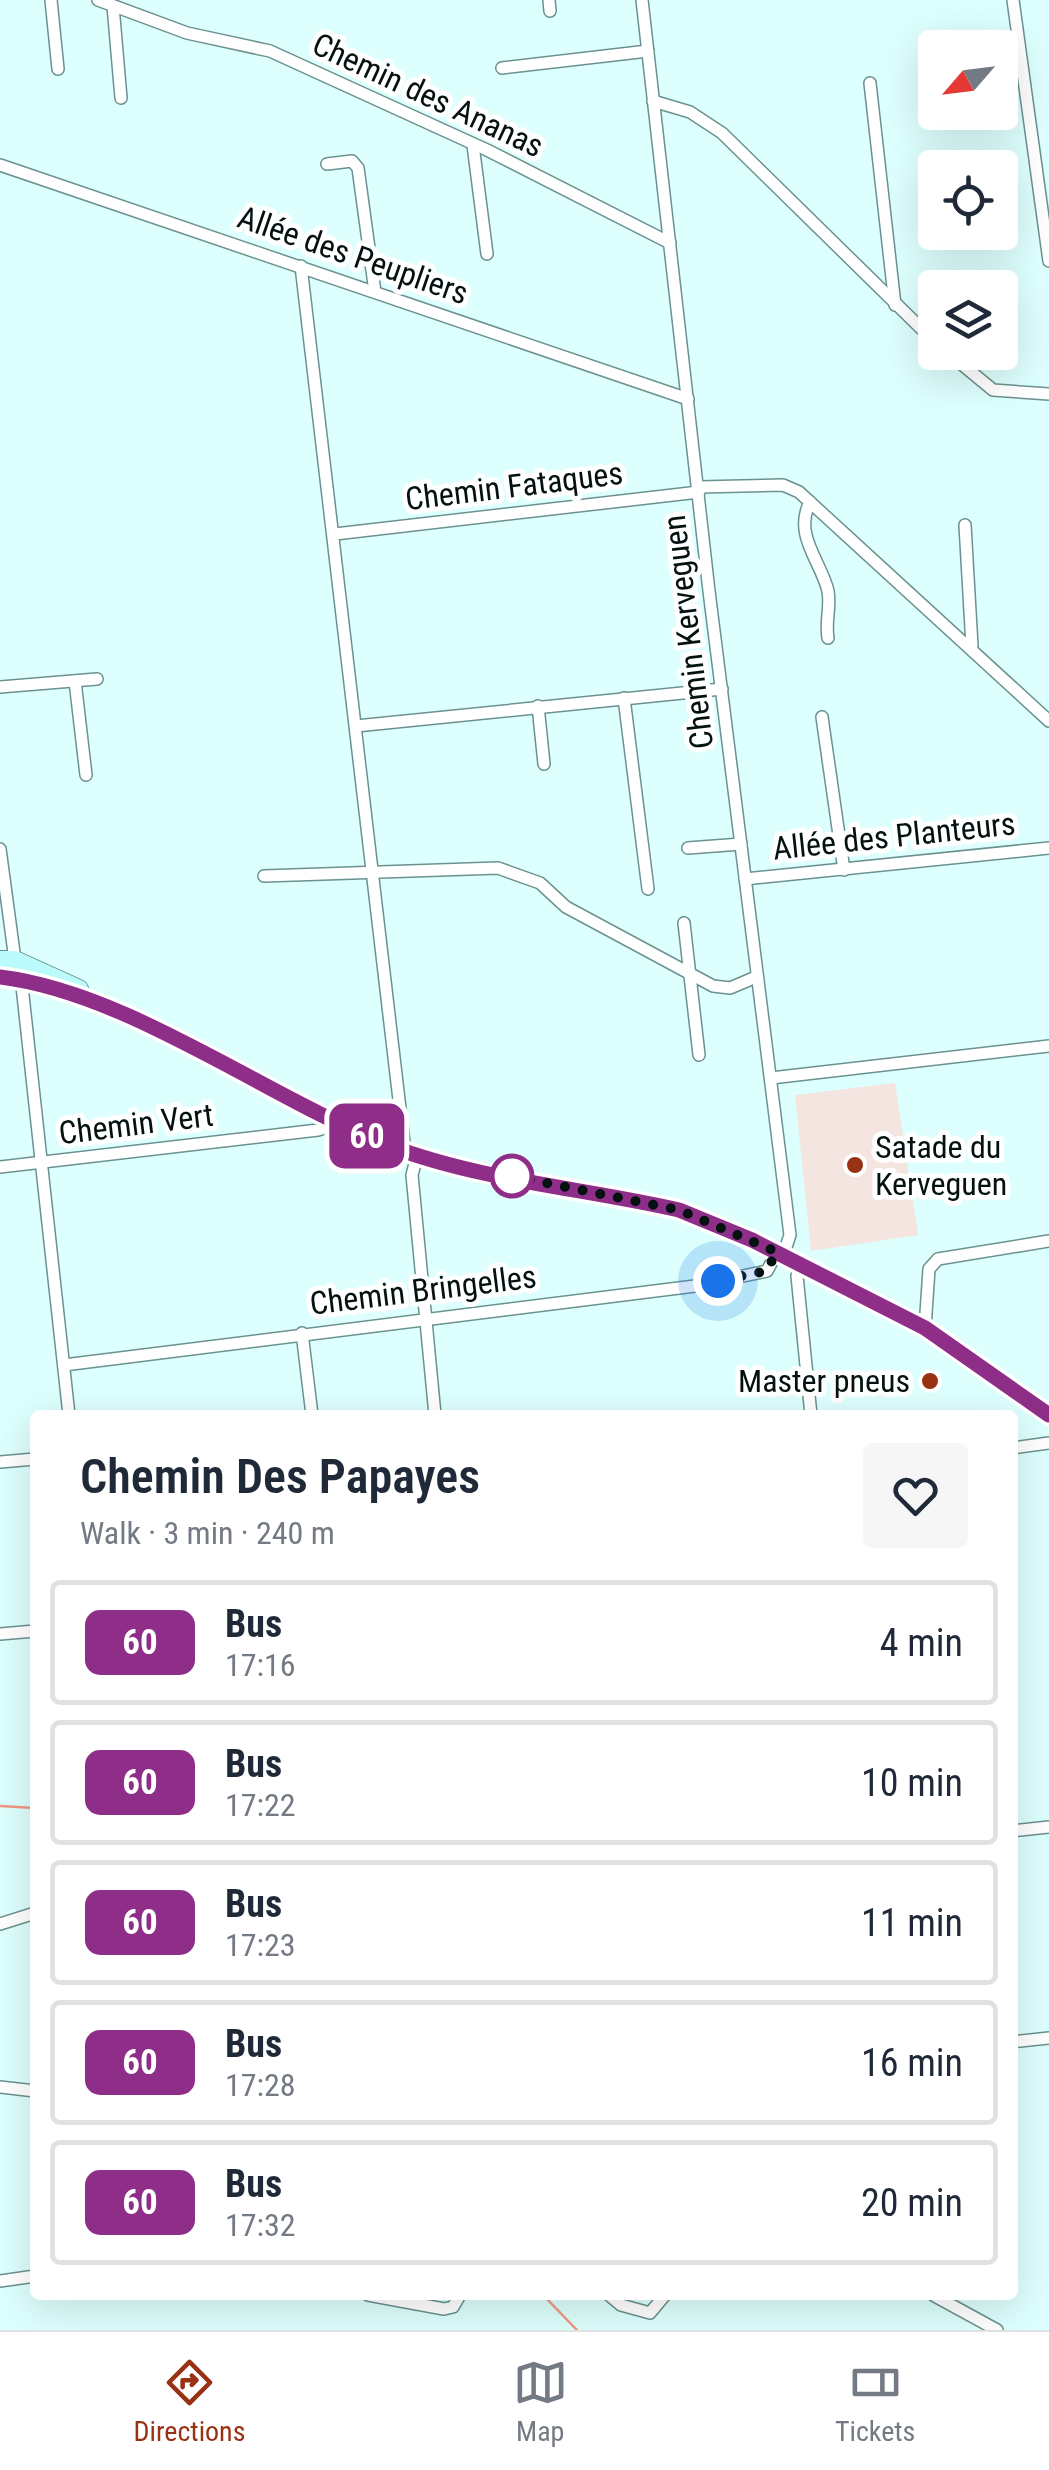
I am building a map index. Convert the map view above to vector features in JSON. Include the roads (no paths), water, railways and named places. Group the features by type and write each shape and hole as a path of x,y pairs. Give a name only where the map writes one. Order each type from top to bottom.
{"main road":[{"path":"0,977 15,966 66,981 131,1020 333,1121 411,1153 679,1210 802,1264 925,1328 1049,1415"}],"street":[{"path":"51,0 58,69"},
{"name":"Chemin des Ananas","path":"98,0 188,34 270,51 474,144 670,243"},
{"name":"Chemin Kerveguen","path":"642,0 756,977 790,1234 780,1254"},
{"path":"1013,0 1049,261"},
{"path":"112,6 121,98"},
{"path":"502,68 648,51"},
{"path":"870,84 895,305"},
{"path":"654,101 690,112 722,133 918,326"},
{"path":"474,144 487,254"},
{"path":"327,164 352,161 358,168 375,292"},
{"name":"Allée des Peupliers","path":"0,165 688,399"},
{"path":"301,266 411,1153 435,1410"},
{"path":"969,370 993,390 1049,394"},
{"name":"Chemin Fataques","path":"335,534 699,489 783,485 810,502"},
{"path":"828,638 829,595 809,552 805,514 810,502 972,646 1049,721"},
{"path":"965,524 972,646"},
{"path":"0,687 97,679"},
{"path":"76,681 86,776"},
{"path":"356,726 722,689"},
{"path":"624,698 648,890"},
{"path":"538,706 544,764"},
{"path":"822,716 844,870"},
{"path":"688,848 741,844"},
{"name":"Allée des Planteurs","path":"745,879 1049,848"},
{"path":"0,850 68,1410"},
{"path":"264,876 498,868 540,883 566,908 724,989 756,977"},
{"path":"684,923 699,1055"},
{"path":"771,1078 1049,1046"},
{"name":"Chemin Vert","path":"0,1167 318,1130 331,1126 333,1121"},
{"path":"925,1328 929,1270 938,1259 1049,1241"},
{"name":"Chemin Bringelles","path":"64,1365 427,1316 695,1286 766,1271 780,1254"},
{"path":"802,1264 797,1276 810,1410"},
{"path":"302,1333 311,1410"},
{"path":"1018,1447 1049,1443"},
{"path":"0,1462 30,1459"},
{"path":"0,1634 30,1631"},
{"path":"1018,1831 1049,1827"},
{"path":"0,1924 30,1915"},
{"path":"1018,2041 1049,2038"},
{"path":"0,2087 30,2090"},
{"path":"0,2281 30,2277"},
{"path":"395,2300 444,2309 453,2307 457,2300"},
{"path":"619,2300 642,2313 650,2313 662,2300"},
{"path":"942,2300 997,2330"}],"waterway":[{"path":"0,1806 30,1808"},
{"path":"548,2300 577,2330"}],"place":[{"name":"Satade du Kerveguen","path":"855,1165"},
{"name":"Master pneus","path":"930,1381"}]}
